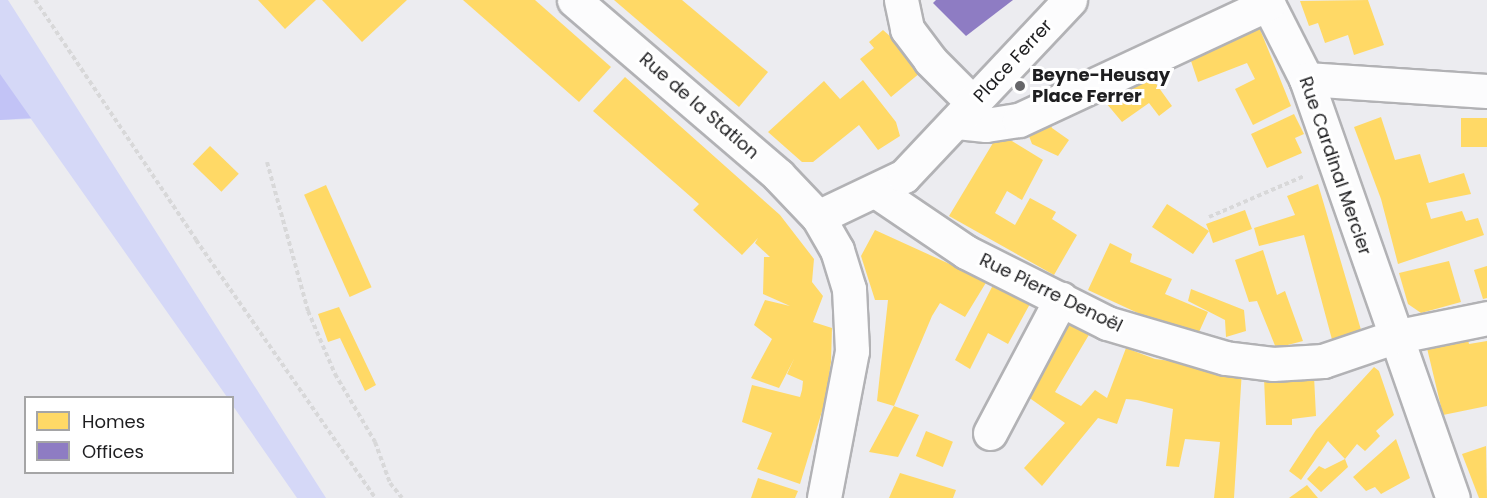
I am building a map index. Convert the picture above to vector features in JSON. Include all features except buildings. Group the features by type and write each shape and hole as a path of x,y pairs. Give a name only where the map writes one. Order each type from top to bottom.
{"street":[{"name":"Rue de la Station","path":"574,0 778,175 818,217 837,250 849,290 852,351 824,498"},
{"path":"901,0 907,29 965,113"},
{"name":"Place Ferrer","path":"818,217 904,176 1070,0"},
{"name":"Place Ferrer","path":"965,113 986,125 1019,120 1267,2"},
{"name":"Rue Cardinal Mercier","path":"1267,2 1306,79 1394,337 1453,498"},
{"path":"1306,79 1487,91"},
{"name":"Rue Pierre Denoël","path":"876,191 966,252 1107,322 1163,342 1225,358 1273,364 1342,357 1394,337 1487,318"},
{"path":"990,433 1061,299"}],"path":[{"path":"35,0 196,240 375,498"},
{"path":"267,162 308,311 335,374 375,442 390,483 402,498"},
{"path":"1209,217 1335,163"}],"shaded area":[{"path":"0,0 8,0 326,498 297,498 234,407 234,396 226,396 31,119 0,120"},
{"path":"0,74 31,118 0,120"}],"place":[{"name":"Beyne-Heusay Place Ferrer","path":"1020,86"}]}
